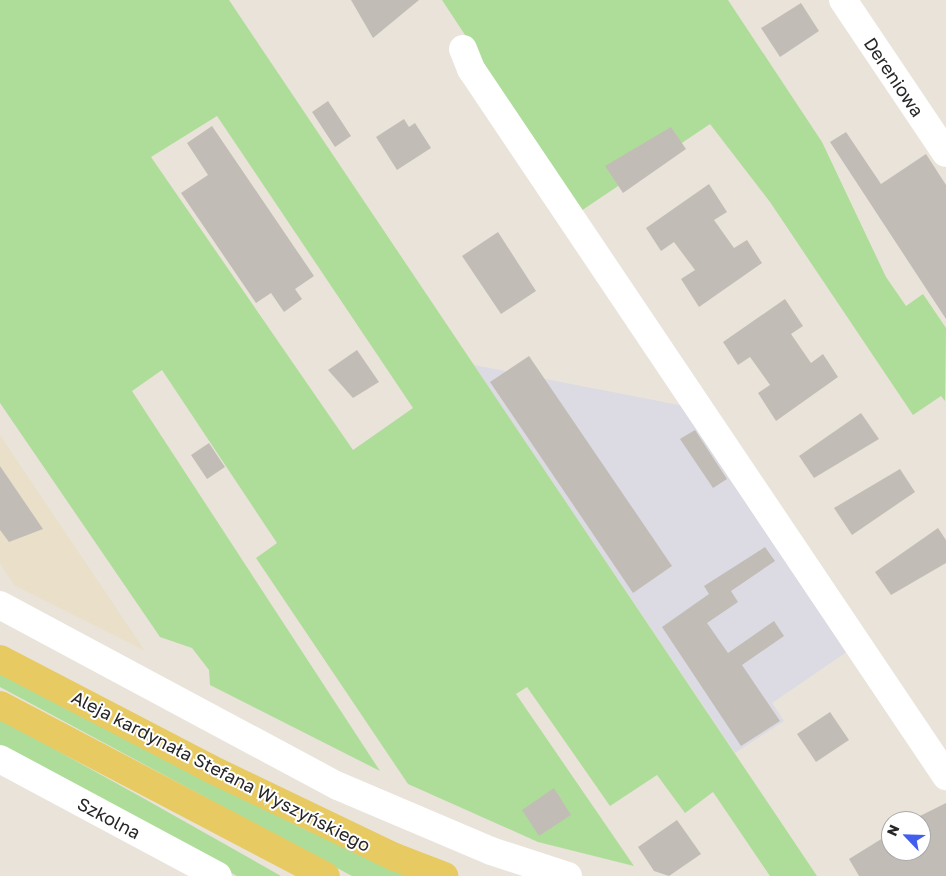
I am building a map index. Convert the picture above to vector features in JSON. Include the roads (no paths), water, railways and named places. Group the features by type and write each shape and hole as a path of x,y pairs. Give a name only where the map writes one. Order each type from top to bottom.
{"main road":[{"name":"Aleja kardynała Stefana Wyszyńskiego","path":"0,659 209,768 395,857 444,876"},
{"path":"0,705 326,876"}],"street":[{"name":"Dereniowa","path":"843,0 946,153"},
{"path":"463,49 471,69 946,776"},
{"path":"0,604 338,786 491,850 568,876"},
{"name":"Szkolna","path":"0,759 218,876"}]}
